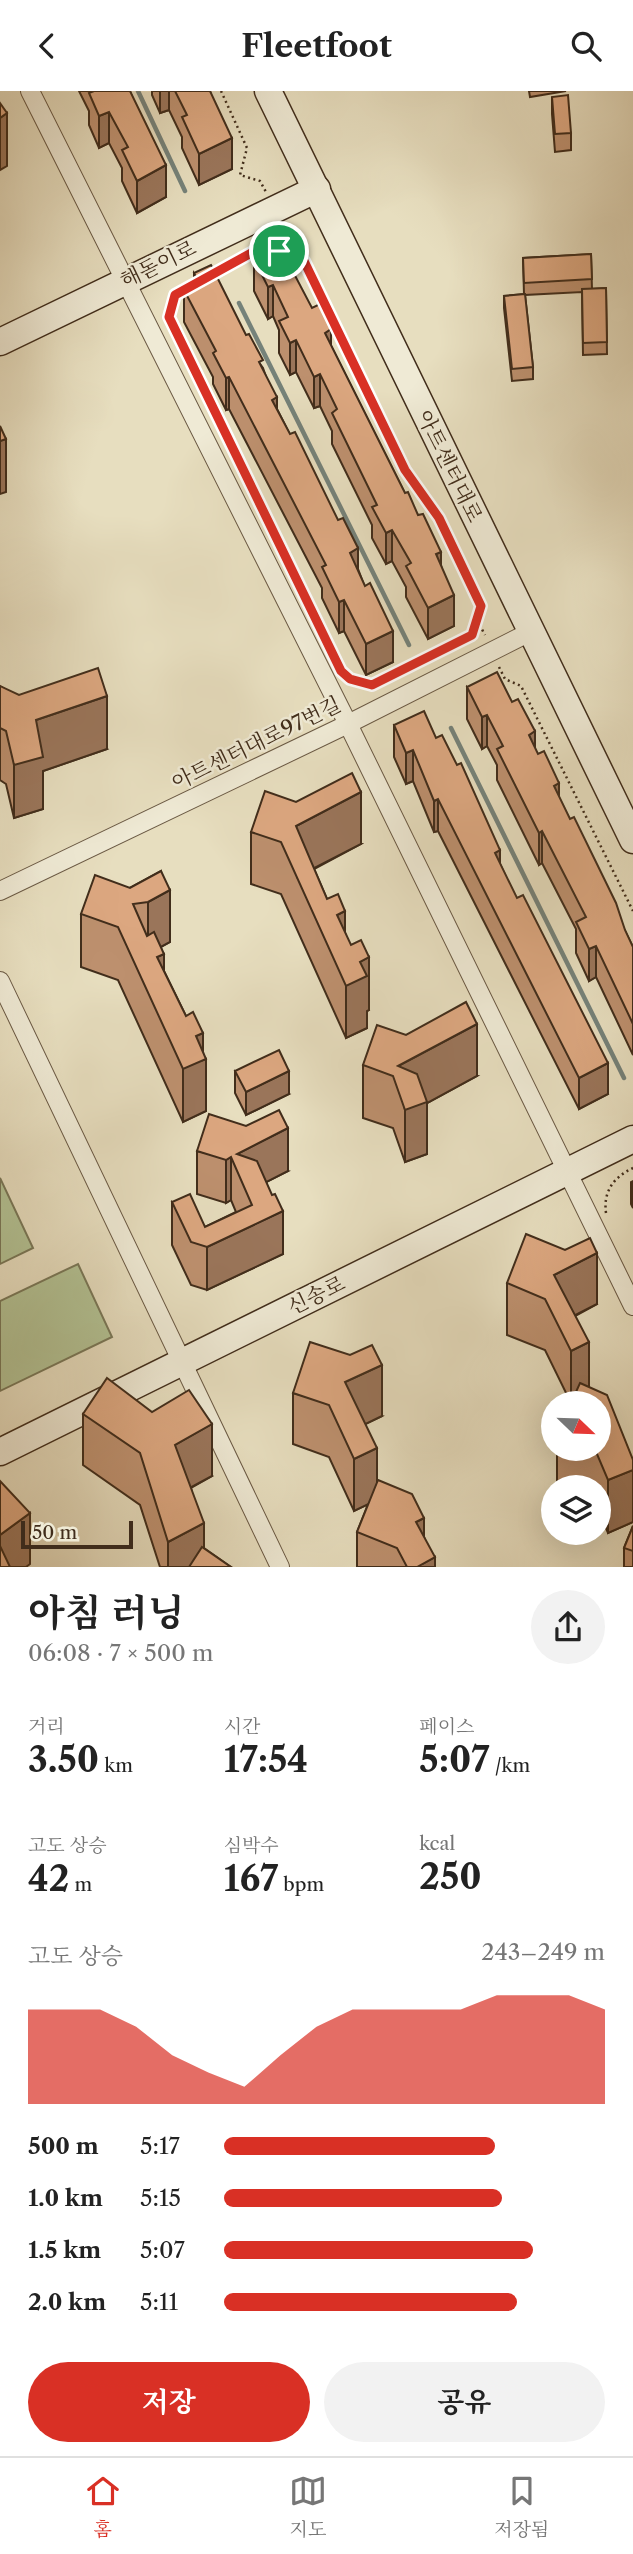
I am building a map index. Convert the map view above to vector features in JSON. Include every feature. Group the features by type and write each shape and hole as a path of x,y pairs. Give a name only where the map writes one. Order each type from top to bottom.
{"street":[{"path":"30,91 348,724 633,1306"},
{"name":"아트센터대로","path":"268,91 633,840"},
{"name":"해돋이로","path":"0,342 317,189"},
{"name":"아트센터대로97번길","path":"0,891 348,724 530,632"},
{"path":"0,981 280,1567"},
{"name":"신송로","path":"0,1451 633,1139"}],"path":[{"path":"221,91 247,148 240,175 260,181 264,188"},
{"path":"279,251 285,232"},
{"path":"335,658 169,317 175,295 262,247 304,261 405,470 439,518 481,606 472,635 372,685 350,679 341,671"},
{"path":"477,620 484,632"},
{"path":"498,664 505,679 521,686 633,911"},
{"path":"607,1217 605,1206 610,1186 619,1175 633,1168"}],"green space":[{"path":"0,1178 33,1248 0,1264"},
{"path":"78,1264 112,1337 0,1391 0,1301"}],"building":[{"path":"130,91 166,165 137,181 122,150 128,147 109,112 99,116 89,93"},
{"path":"175,91 210,91 232,138 199,154 182,117 187,115"},
{"path":"568,95 571,133 555,134 552,97"},
{"path":"0,103 7,113 0,118"},
{"path":"280,247 312,308 320,304 331,329 325,333 405,493 408,492 418,515 423,514 441,552 436,554 454,595 428,608 406,566 411,563 392,530 386,533 372,507 377,505 332,413 337,409 320,374 314,377 296,340 290,343 279,321 288,317 273,285 268,287 254,259"},
{"path":"591,254 592,279 524,283 523,258"},
{"path":"211,265 246,335 249,334 263,360 259,362 277,397 272,400 290,434 295,432 338,520 343,518 358,548 350,553 365,586 370,583 393,631 366,644 344,600 339,602 322,567 326,565 229,377 226,378 213,353 216,351 184,290 199,283 194,273"},
{"path":"606,288 607,342 583,343 582,289"},
{"path":"525,294 533,367 512,369 504,296"},
{"path":"0,426 6,439 0,441"},
{"path":"98,668 107,696 36,720 43,757 14,765 6,731 0,728 0,686 19,695"},
{"path":"497,672 512,702 518,699 535,731 529,735 538,754 544,751 559,783 554,786 570,819 574,817 616,903 633,947 633,1024 596,946 589,949 576,922 586,917 542,831 539,833 497,749 503,746 487,715 482,717 467,687"},
{"path":"424,711 436,738 442,735 457,765 461,763 500,850 495,853 517,898 523,895 608,1063 579,1078 438,799 434,801 413,750 406,753 394,725"},
{"path":"352,773 361,792 296,826 327,899 338,894 345,911 337,915 351,945 361,940 369,957 360,962 367,976 346,986 281,842 251,832 265,791 296,802"},
{"path":"161,871 170,890 148,902 133,904 147,936 154,932 164,954 157,957 186,1016 193,1012 203,1033 196,1036 206,1059 183,1069 118,927 81,914 95,875 130,888"},
{"path":"466,1002 477,1024 398,1066 417,1074 427,1102 405,1110 393,1076 363,1065 377,1025 406,1035"},
{"path":"279,1050 289,1071 246,1092 235,1071"},
{"path":"279,1110 288,1128 237,1154 257,1161 272,1195 275,1194 283,1211 207,1247 191,1242 172,1202 190,1194 205,1227 252,1205 231,1157 226,1160 197,1151 209,1114 246,1126"},
{"path":"526,1234 565,1250 590,1238 597,1253 554,1275 589,1342 571,1351 545,1299 507,1283"},
{"path":"310,1342 350,1355 372,1345 382,1365 345,1382 377,1448 354,1459 329,1405 293,1393"},
{"path":"107,1378 152,1412 189,1390 212,1424 175,1445 204,1523 168,1542 140,1453 83,1414"},
{"path":"580,1383 598,1391 576,1391"},
{"path":"611,1405 633,1460 633,1470 611,1479 611,1475 606,1475 600,1461 611,1461"},
{"path":"378,1480 412,1494 424,1518 416,1522 435,1557 417,1567 407,1567 397,1548 357,1532"},
{"path":"0,1481 30,1513 0,1535"},
{"path":"633,1526 633,1551 624,1548"},
{"path":"0,1546 10,1567 0,1567"},
{"path":"202,1547 231,1567 189,1567"}],"waterway":[{"path":"138,91 185,191"},
{"path":"239,303 409,645"},
{"path":"451,728 624,1078"}],"route":[{"path":"262,247 279,251 304,261 405,470 439,518 481,606 472,635 372,685 350,679 341,671 169,317 175,295 185,288 262,247"}]}
